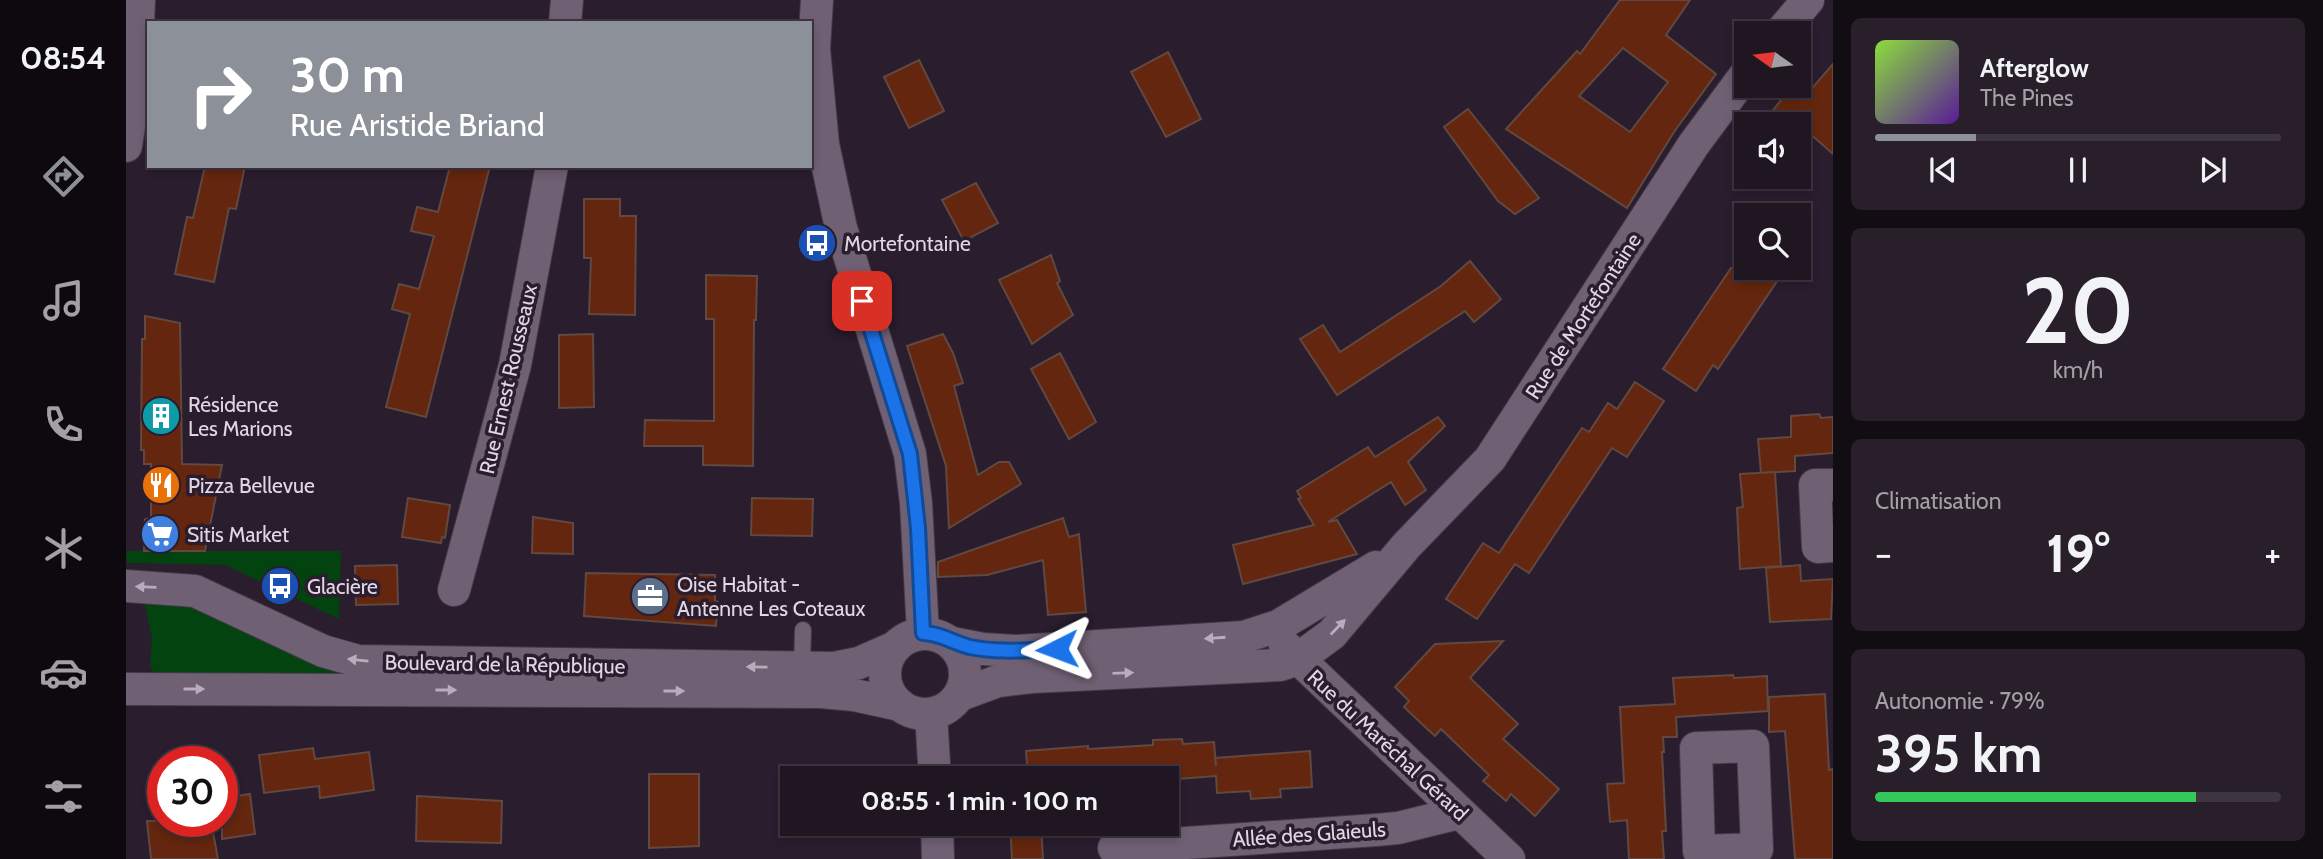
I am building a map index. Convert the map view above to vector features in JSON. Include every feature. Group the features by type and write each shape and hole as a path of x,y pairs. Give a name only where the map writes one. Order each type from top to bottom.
{"street":[{"path":"126,146 137,64 139,0"},
{"path":"565,21 566,0"},
{"path":"817,0 814,49 823,144 841,228 910,454 918,528 938,638"},
{"path":"1790,21 1808,0"},
{"name":"Rue de Mortefontaine","path":"960,695 983,685 1021,678 1272,667 1298,659 1319,646 1406,546 1490,459 1694,144 1734,90"},
{"name":"Rue Ernest Rousseaux","path":"454,590 515,365 552,168"},
{"path":"1833,485 1815,485 1818,547 1833,546"},
{"name":"Rue de Mortefontaine","path":"938,638 983,649 1015,651 1244,637 1269,630 1354,582 1406,546"},
{"name":"Boulevard de la République","path":"126,586 195,591 323,651 358,661 802,668 847,666 895,647"},
{"name":"Rue du Maréchal Gérard","path":"1269,630 1509,859"},
{"path":"910,636 938,638 960,653 966,671 965,683 960,695 947,708 931,714 918,713 900,705 888,690 885,678 888,658 895,647 910,636"},
{"name":"Boulevard de la République","path":"126,689 821,692 853,695 900,705"},
{"path":"931,714 934,766"},
{"name":"Allée des Glaieuls","path":"1114,848 1387,829 1459,813"},
{"path":"938,836 939,859"}],"lane":[{"path":"802,668 803,630"}],"green space":[{"path":"126,551 341,551 339,619 225,565 127,563"},
{"path":"177,597 351,676 154,678 150,664 152,638 144,601"}],"building":[{"path":"1620,0 1690,0 1666,35 1716,74 1674,132 1627,208 1506,129 1577,51 1580,54","holes":["1623,48 1668,82 1630,132 1579,96"]},
{"path":"1168,52 1201,119 1166,137 1131,72"},
{"path":"919,60 944,111 909,128 884,77"},
{"path":"1833,64 1833,154 1811,135 1811,112 1772,112 1783,98 1811,98 1811,90"},
{"path":"1468,109 1539,198 1515,214 1498,201 1444,127"},
{"path":"205,168 245,168 236,209 229,208 214,282 175,274 187,217 193,218"},
{"path":"449,168 489,168 426,417 386,407 410,314 392,309 399,284 419,289 434,236 411,231 417,207 438,212"},
{"path":"976,183 998,223 964,241 942,200"},
{"path":"584,199 620,199 620,216 636,216 635,315 589,314 591,258 584,258"},
{"path":"1051,255 1060,281 1057,283 1073,315 1032,344 999,280"},
{"path":"1470,261 1501,299 1474,322 1465,311 1337,395 1300,339 1323,325 1340,352 1441,286"},
{"path":"1731,268 1734,268 1734,280 1778,280 1718,369 1713,365 1696,391 1663,369"},
{"path":"706,275 757,276 753,466 703,465 703,446 644,446 645,420 714,421 714,319 706,319"},
{"path":"145,316 180,323 182,464 222,465 205,551 144,551 145,519 151,518 151,464 144,464 144,450 141,450 142,339 145,339"},
{"path":"593,334 594,407 559,408 559,335"},
{"path":"943,334 963,383 954,386 978,475 999,462 1009,462 1021,484 949,528 946,466 907,346"},
{"path":"1060,353 1096,422 1069,439 1031,369"},
{"path":"1635,382 1664,401 1627,457 1612,448 1529,573 1515,564 1477,619 1446,599 1483,543 1499,553 1582,428 1589,432 1608,403 1617,409"},
{"path":"1819,414 1821,418 1833,417 1833,453 1795,456 1795,471 1761,473 1758,439 1791,437 1791,416"},
{"path":"1438,417 1445,426 1408,462 1426,490 1405,505 1391,482 1328,522 1337,520 1357,554 1243,584 1233,545 1314,525 1298,499 1301,498 1297,491 1368,447 1375,457"},
{"path":"1775,472 1781,566 1740,569 1737,508 1743,507 1740,474"},
{"path":"408,498 450,505 445,538 442,537 441,543 402,537"},
{"path":"752,498 813,499 812,536 751,535"},
{"path":"533,517 573,523 573,554 532,553"},
{"path":"1063,518 1069,537 1079,534 1086,612 1048,615 1043,560 987,575 938,577 938,562"},
{"path":"397,565 398,604 356,605 355,566"},
{"path":"1800,565 1801,581 1833,579 1831,619 1770,622 1766,568"},
{"name":"Oise Habitat - Antenne Les Coteaux","path":"586,573 715,575 715,601 718,602 716,626 584,616"},
{"path":"1503,641 1470,678 1518,724 1503,739 1559,789 1535,816 1511,794 1506,801 1483,781 1489,775 1441,729 1435,736 1424,726 1404,707 1409,701 1395,687 1435,644"},
{"path":"1733,675 1734,678 1767,676 1768,711 1676,717 1677,737 1663,737 1666,831 1662,831 1664,859 1629,859 1627,820 1610,822 1607,784 1624,783 1620,707 1675,704 1673,678"},
{"path":"1825,694 1829,770 1833,769 1833,859 1795,859 1785,731 1769,732 1769,697"},
{"path":"1182,739 1183,744 1214,742 1215,758 1310,751 1312,787 1280,789 1281,797 1251,799 1250,791 1217,793 1216,776 1179,779 1179,766 1027,766 1026,751 1153,745 1153,740"},
{"path":"313,748 315,759 369,752 374,790 320,798 319,786 264,793 259,755"},
{"path":"649,774 699,774 699,846 649,848"},
{"path":"250,794 255,834 238,837 238,796"},
{"path":"417,796 502,801 501,843 416,841"},
{"path":"1011,836 1042,836 1043,859 1012,859"},
{"path":"149,837 214,837 218,859 151,859"}],"place":[{"name":"Mortefontaine","path":"817,243"},
{"name":"Résidence Les Marions","path":"161,416"},
{"name":"Pizza Bellevue","path":"161,485"},
{"name":"Sitis Market","path":"160,534"},
{"name":"Glacière","path":"280,586"},
{"name":"Oise Habitat - Antenne Les Coteaux","path":"650,596"}],"route":[{"path":"862,301 910,454 918,528 923,633 936,634 952,643 999,651 1057,649"}]}
